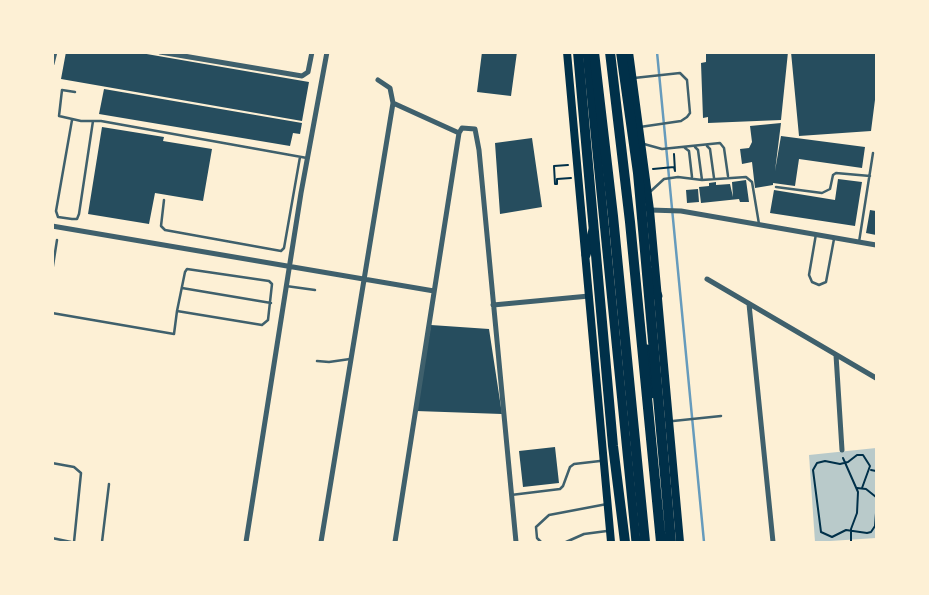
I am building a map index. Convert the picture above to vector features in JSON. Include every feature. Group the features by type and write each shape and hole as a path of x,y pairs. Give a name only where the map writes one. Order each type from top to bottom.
{"highway":[{"path":"578,52 612,446 625,542"},
{"path":"587,52 636,542"},
{"path":"594,52 645,542"},
{"path":"611,52 636,239 663,542"},
{"path":"611,52 663,542"},
{"path":"621,52 638,173 671,542"},
{"path":"586,255 601,198"},
{"path":"636,239 659,296"}],"main road":[{"path":"567,52 611,542"},
{"path":"629,52 643,144 659,296 680,542"}],"street":[{"path":"52,64 55,52"},
{"path":"160,52 302,76 308,72 312,52"},
{"path":"246,542 307,158 327,52"},
{"path":"321,542 393,103 390,88 378,80"},
{"path":"393,103 459,133"},
{"path":"395,542 459,133 462,128 469,127 475,129 477,134 516,542"},
{"path":"650,210 678,211 877,245"},
{"path":"52,226 434,291"},
{"path":"707,279 877,378"},
{"path":"493,305 589,296"},
{"path":"749,304 773,542"},
{"path":"836,355 842,450"}],"lane":[{"path":"634,78 680,73 687,80 690,105 687,117 681,121 640,127"},
{"path":"75,92 61,92 59,116 307,158"},
{"path":"72,120 56,211 58,217 72,219 76,219 79,214 93,121"},
{"path":"643,144 662,149 717,143 723,146 728,176"},
{"path":"704,144 710,149 714,178"},
{"path":"692,146 698,150 702,180"},
{"path":"682,147 688,151 692,177"},
{"path":"859,242 873,153"},
{"path":"164,200 161,226 165,230 281,251 284,248 300,157"},
{"path":"776,187 822,193 830,189 835,173 870,176"},
{"path":"648,193 664,179 692,177 702,180 744,176 751,181 759,224"},
{"path":"816,234 809,275 811,282 819,285 826,282 834,238"},
{"path":"52,272 57,240"},
{"path":"52,313 174,334 177,311 185,271 192,268 269,281 272,284 268,320 262,326 177,311"},
{"path":"286,286 315,290"},
{"path":"182,288 271,303"},
{"path":"317,361 350,359"},
{"path":"669,421 721,416"},
{"path":"511,495 559,489 574,464 603,461"},
{"path":"52,463 74,467 80,473 73,542 52,538"},
{"path":"102,542 109,484"},
{"path":"541,542 537,538 536,527 549,515 607,504"},
{"path":"566,542 584,534 610,530"}],"path":[{"path":"672,148 675,164"},
{"path":"548,167 554,166"},
{"path":"862,488 870,470 869,462 863,455 857,455 844,463 820,461 814,466 818,526 822,535 832,537 851,529 862,533 871,532 877,513"},
{"path":"844,463 853,484 858,488 877,492"},
{"path":"870,470 877,471"},
{"path":"851,542 851,529 857,513 858,488"},
{"path":"872,492 877,497"}],"shaded area":[{"path":"876,448 876,538 815,542 809,455"}],"building":[{"path":"66,52 135,52 309,82 302,121 61,79"},
{"path":"482,52 517,52 511,96 477,92"},
{"path":"788,52 781,120 708,123 708,117 703,118 701,63 706,62 706,54"},
{"path":"791,52 876,52 876,92 871,131 799,136"},
{"path":"104,89 302,123 300,134 293,133 290,146 99,114"},
{"path":"781,123 775,171 781,136 865,147 862,168 799,159 795,186 773,183 755,188 752,162 742,164 740,149 749,148 752,142 750,126"},
{"path":"102,127 164,137 163,141 212,149 203,201 155,193 149,224 88,214"},
{"path":"532,138 542,207 500,214 495,143"},
{"path":"838,179 862,182 855,226 770,213 774,190 835,200"},
{"path":"746,180 749,202 740,202 739,199 701,203 699,187 716,182 716,185 730,184 733,197 732,182"},
{"path":"698,189 699,202 687,203 686,190"},
{"path":"870,210 876,211 876,235 866,233"},
{"path":"431,325 489,329 502,414 416,411"},
{"path":"555,447 559,483 523,487 519,451"}],"waterway":[{"path":"657,52 704,542"}]}
